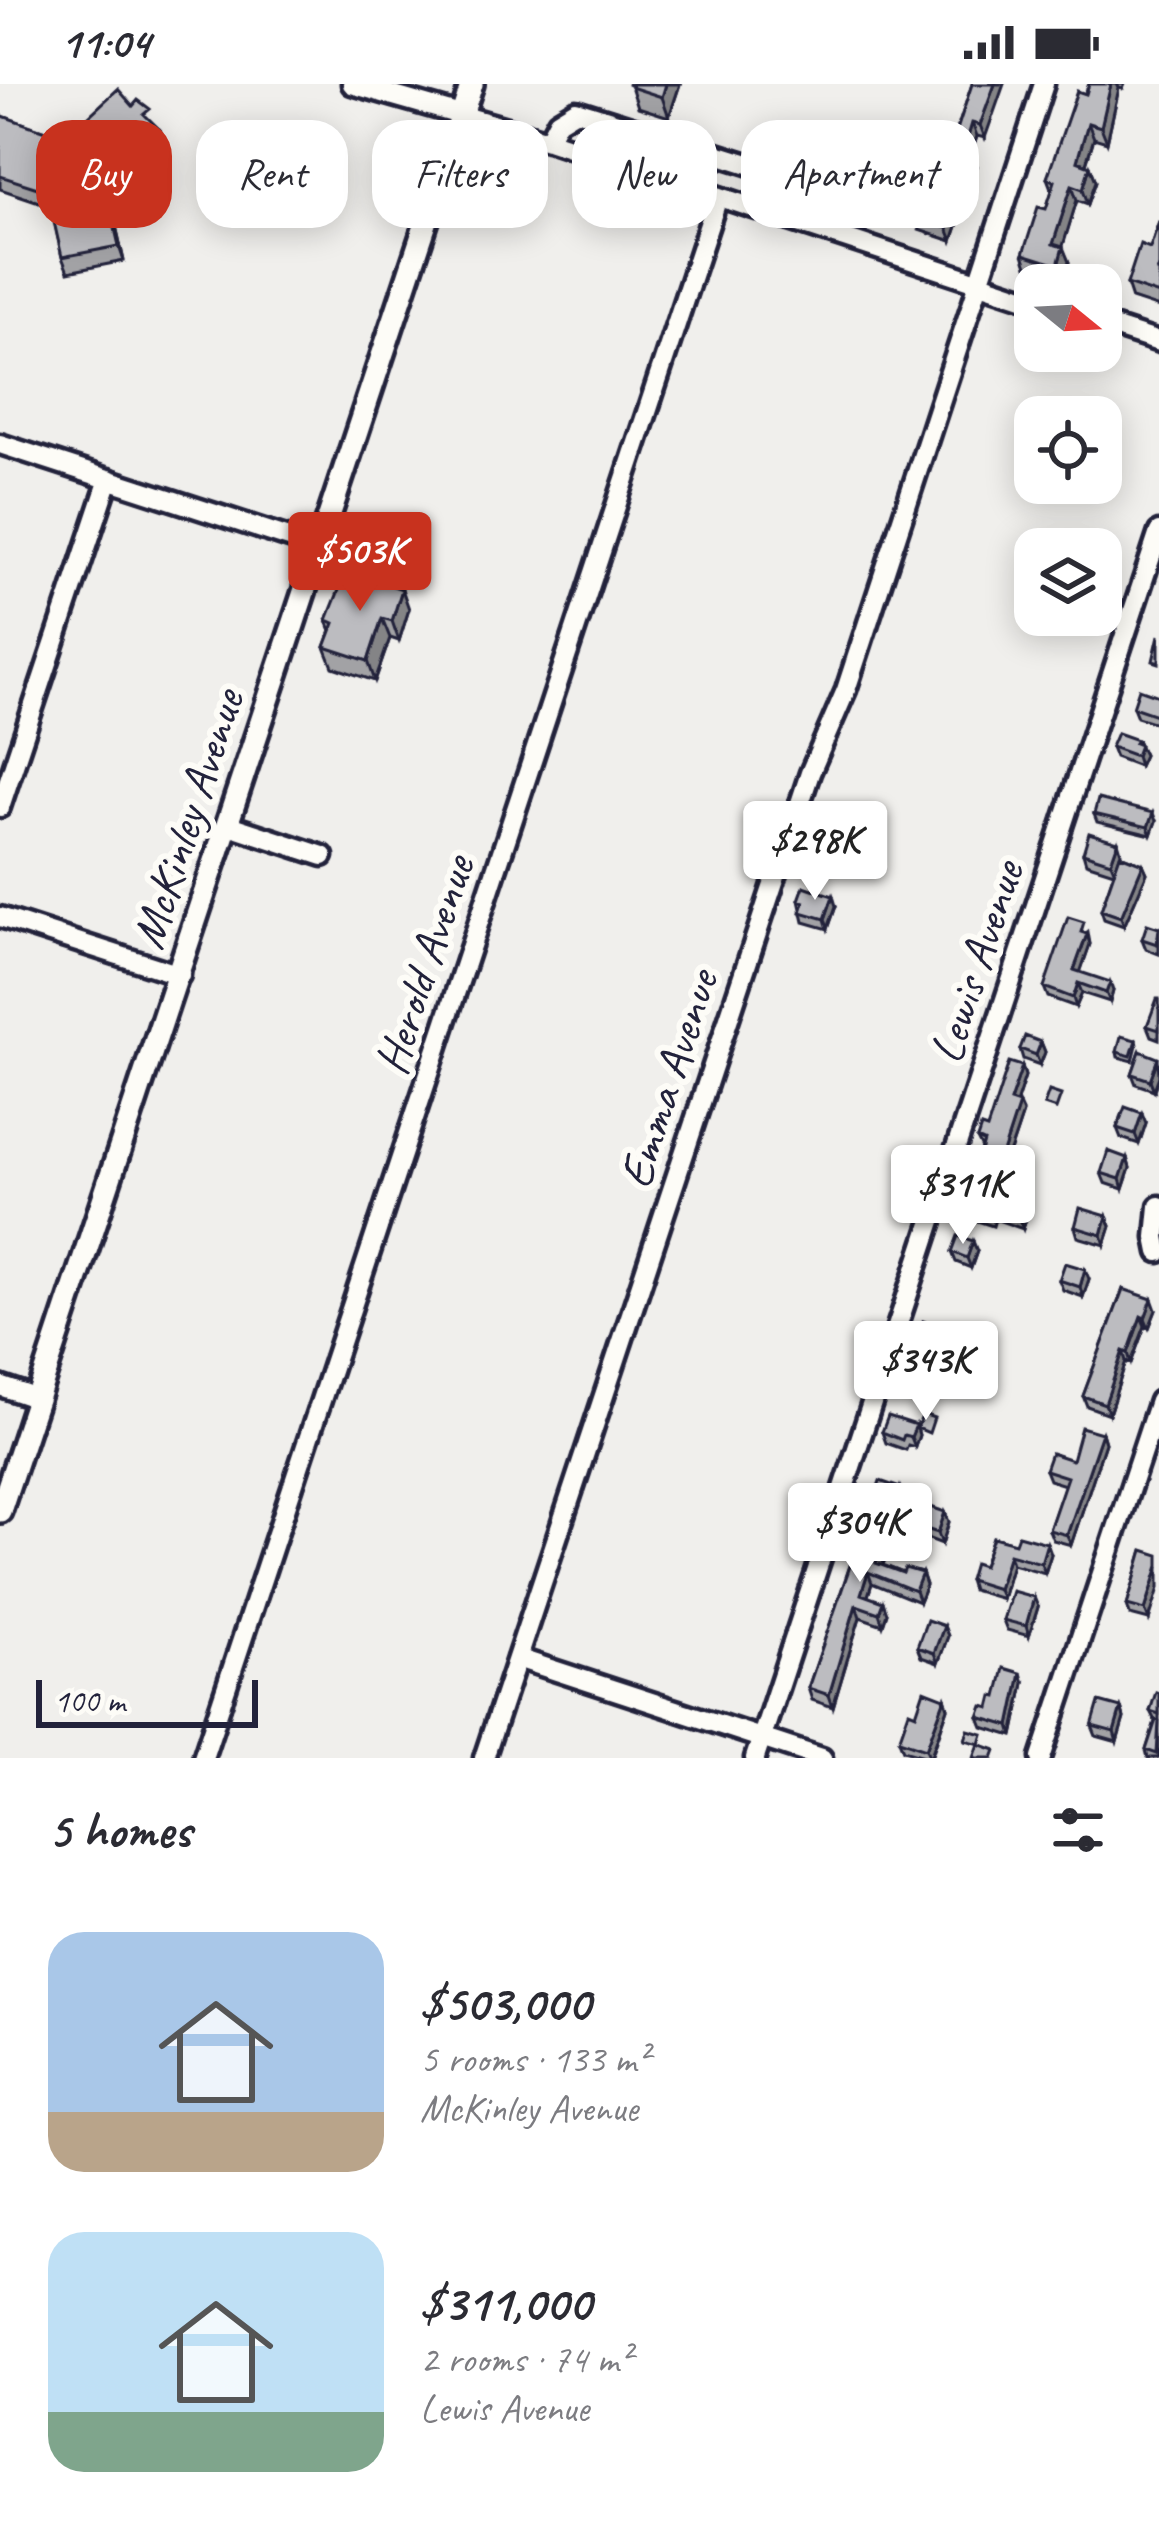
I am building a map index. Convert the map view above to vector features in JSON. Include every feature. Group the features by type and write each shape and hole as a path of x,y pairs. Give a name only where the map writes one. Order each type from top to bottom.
{"main road":[{"name":"McKinley Avenue","path":"0,1511 472,84"}],"street":[{"path":"352,84 473,120"},
{"name":"Emma Avenue","path":"484,1758 811,773 846,690 1044,84"},
{"path":"572,148 548,140 558,122 576,110 610,120"},
{"path":"718,196 741,204"},
{"name":"Herold Avenue","path":"203,1758 718,196"},
{"path":"813,228 1014,294"},
{"path":"1122,330 1159,342"},
{"path":"0,444 320,548"},
{"path":"0,807 109,479"},
{"name":"Lewis Avenue","path":"755,1758 1150,590 1159,532"},
{"path":"229,825 323,856"},
{"path":"0,917 180,975"},
{"path":"1159,1206 1159,1252"},
{"path":"0,1386 38,1399"},
{"path":"1043,1758 1159,1401"},
{"path":"517,1658 822,1758"}],"building":[{"path":"632,84 666,84 662,97"},
{"path":"972,84 995,84 980,125 979,120 960,120"},
{"path":"1089,84 1111,84 1101,127 1088,123 1077,161 1090,166 1083,189 1072,185 1053,244 1063,247 1055,264 1023,254 1038,207 1046,209 1055,181 1047,178 1077,91 1086,94"},
{"path":"118,89 133,106 138,100 150,109 144,114 150,120 84,120"},
{"path":"0,115 36,128 36,187 0,176"},
{"path":"1159,221 1159,295 1127,284 1140,244 1150,248"},
{"path":"55,228 115,228 119,246 62,257"},
{"path":"347,570 402,589 392,621 382,618 368,661 325,647 334,623 327,620"},
{"path":"1139,689 1159,696 1159,716 1133,707"},
{"path":"1117,733 1137,740 1136,756 1111,747"},
{"path":"1098,799 1153,813 1148,827 1094,814"},
{"path":"1089,833 1118,842 1111,862 1083,853"},
{"path":"1120,855 1143,864 1121,917 1101,910"},
{"path":"804,886 833,896 825,919 801,912"},
{"path":"1068,917 1084,922 1081,932 1087,934 1074,970 1110,982 1106,993 1078,983 1073,998 1044,987"},
{"path":"1147,924 1159,928 1157,944 1142,939"},
{"path":"1159,999 1159,1030 1147,1026"},
{"path":"1025,1036 1041,1042 1036,1055 1020,1049"},
{"path":"1121,1036 1136,1040 1131,1056 1117,1052"},
{"path":"1140,1051 1158,1058 1150,1080 1132,1074"},
{"path":"1009,1062 1022,1066 1010,1101 1019,1104 989,1196 1024,1206 1019,1219 992,1210 990,1216 965,1209 984,1142 977,1139 981,1127 987,1129"},
{"path":"1049,1091 1061,1095 1056,1109 1044,1105"},
{"path":"1125,1107 1142,1113 1135,1134 1117,1128"},
{"path":"1108,1151 1127,1158 1120,1179 1101,1173"},
{"path":"1080,1208 1107,1216 1102,1235 1075,1227"},
{"path":"958,1236 973,1241 967,1258 952,1252"},
{"path":"1065,1263 1085,1269 1080,1287 1059,1280"},
{"path":"1123,1289 1152,1299 1128,1353 1123,1351 1105,1404 1083,1396"},
{"path":"923,1321 953,1331 948,1346 916,1341"},
{"path":"923,1414 934,1418 929,1433 917,1428"},
{"path":"888,1416 916,1425 911,1437 904,1435 902,1440 882,1432"},
{"path":"1081,1427 1102,1433 1067,1535 1049,1530 1067,1477 1045,1470 1051,1453 1072,1460"},
{"path":"880,1481 900,1488 876,1563 903,1573 905,1568 922,1573 915,1591 868,1572 861,1594 883,1602 879,1613 856,1605 829,1695 808,1688 859,1540 855,1539 860,1522 865,1524"},
{"path":"928,1506 945,1512 938,1533 920,1527"},
{"path":"1018,1535 1047,1543 1041,1563 1009,1554 998,1589 969,1580 974,1563 983,1566 993,1537 1015,1543"},
{"path":"1143,1550 1159,1555 1145,1610 1127,1605"},
{"path":"1012,1591 1034,1597 1026,1626 1003,1620"},
{"path":"927,1620 944,1626 934,1653 917,1647"},
{"path":"1004,1668 1021,1673 1010,1726 979,1717 983,1706 990,1708 993,1696 997,1697"},
{"path":"924,1690 945,1698 926,1749 899,1740 909,1711 916,1714"},
{"path":"1159,1693 1159,1714 1150,1711"},
{"path":"1099,1702 1121,1708 1114,1732 1092,1726"},
{"path":"1159,1721 1157,1754 1146,1750"},
{"path":"968,1730 983,1734 980,1744 965,1740"},
{"path":"979,1744 996,1750 993,1758 974,1758"}]}
